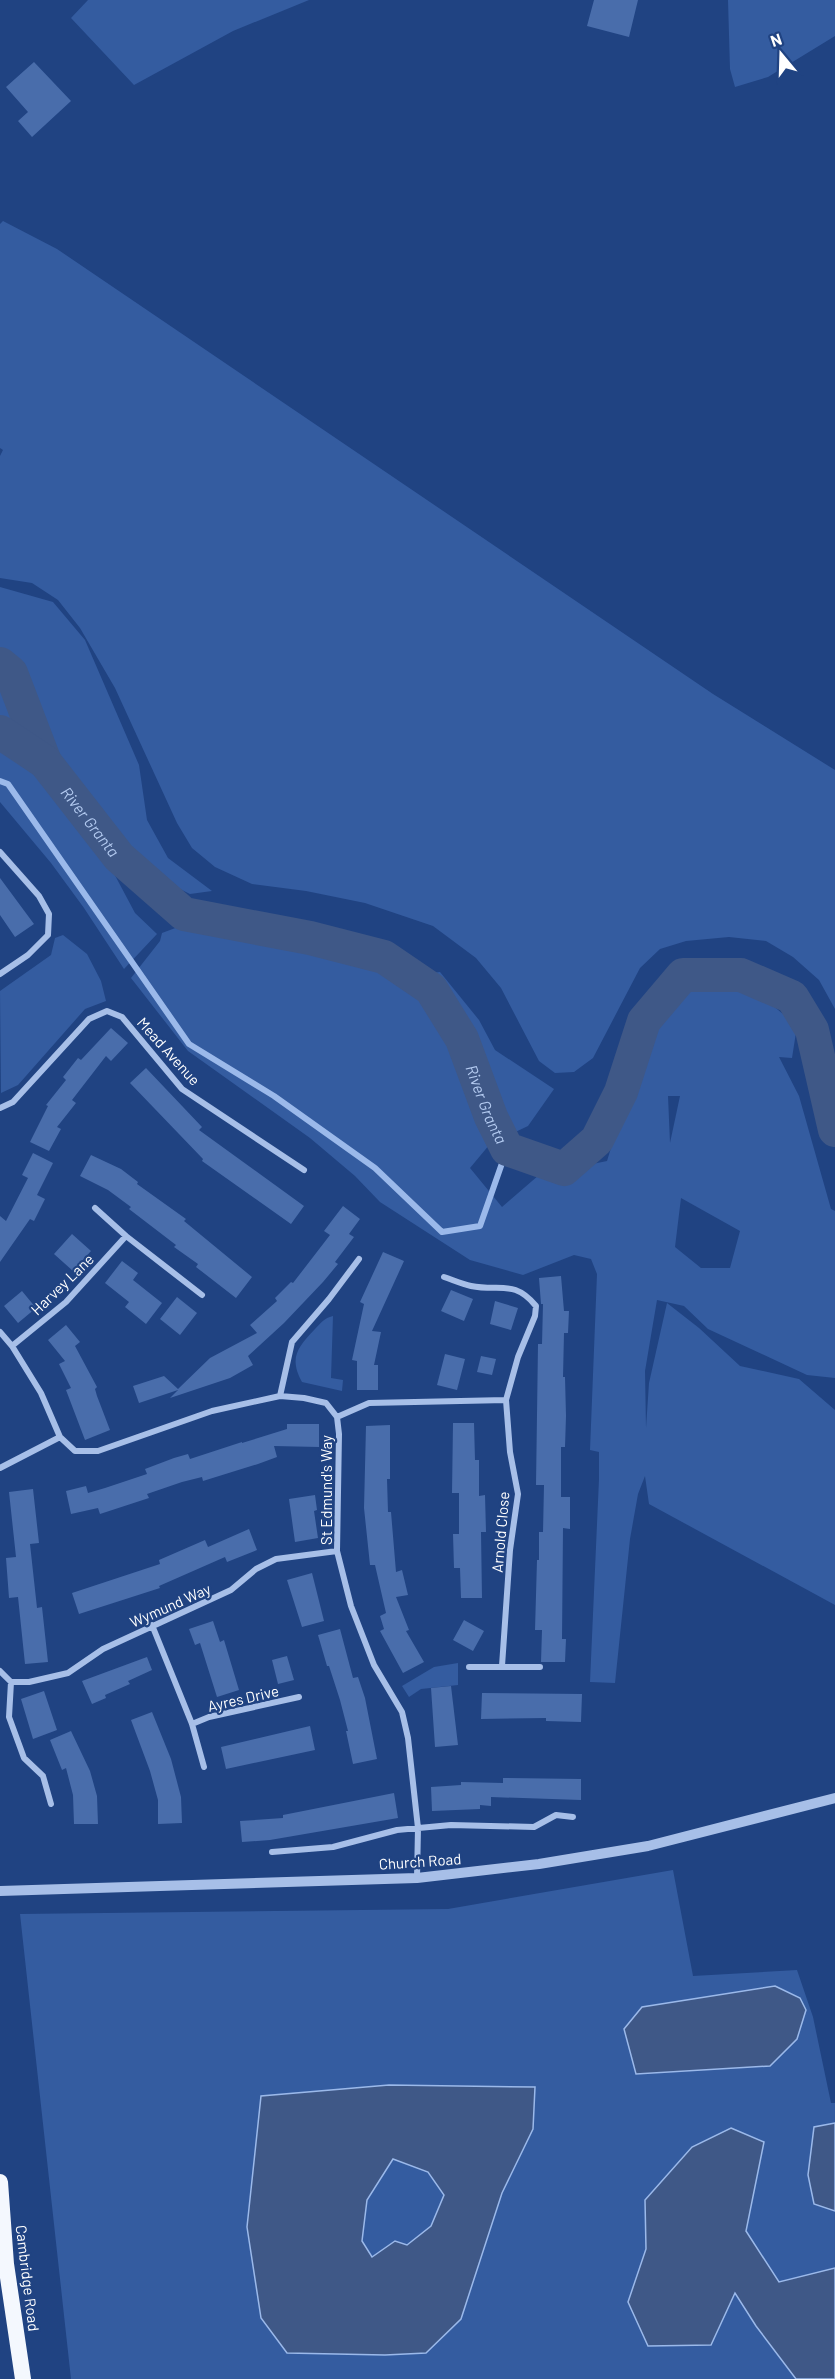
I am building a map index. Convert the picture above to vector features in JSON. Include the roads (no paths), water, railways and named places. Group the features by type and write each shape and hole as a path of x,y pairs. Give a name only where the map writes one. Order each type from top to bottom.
{"highway":[{"name":"Cambridge Road","path":"0,2182 6,2264 23,2379"}],"street":[{"path":"0,852 39,896 49,914 48,935 28,955 0,974"},
{"name":"Mead Avenue","path":"0,1108 13,1102 89,1019 107,1011 122,1017 182,1089 304,1170"},
{"path":"95,1208 126,1236 202,1295"},
{"name":"Harvey Lane","path":"12,1346 66,1302 126,1236"},
{"path":"280,1396 292,1342 359,1259"},
{"name":"Arnold Close","path":"444,1277 471,1286 516,1289 527,1294 536,1306 535,1316 518,1357 506,1400 510,1452 518,1494 510,1550 502,1666"},
{"path":"0,1332 12,1346 41,1393 60,1437 0,1468"},
{"name":"St Edmund's Way","path":"60,1437 75,1451 98,1451 212,1411 280,1396 326,1403 337,1417 339,1434 337,1551 351,1606 374,1665 402,1713 408,1738 418,1828 417,1878"},
{"path":"337,1417 369,1403 506,1400"},
{"name":"Wymund Way","path":"11,1682 29,1682 68,1673 103,1649 152,1625 203,1605 231,1590 256,1569 276,1559 337,1551"},
{"name":"Ayres Drive","path":"152,1625 192,1724 204,1767"},
{"path":"469,1667 540,1666"},
{"path":"0,1671 11,1682 9,1717 24,1758 43,1776 51,1804"},
{"name":"Ayres Drive","path":"192,1724 209,1717 299,1697"},
{"name":"Church Road","path":"0,1891 417,1878 539,1864 648,1846 835,1798"},
{"path":"272,1852 333,1847 397,1830 451,1825 534,1827 556,1815 573,1817"}],"waterway":[{"name":"River Granta","path":"0,664 11,673 45,762"},
{"name":"River Granta","path":"0,732 45,762 119,857 184,914 310,938 384,957 431,989 462,1039 491,1117 507,1149 564,1169 597,1140 621,1092 644,1021 683,975 741,975 792,997 812,1030 835,1130"},
{"path":"0,781 8,784 189,1044 274,1096 375,1168 442,1232 480,1226 507,1149"}]}
